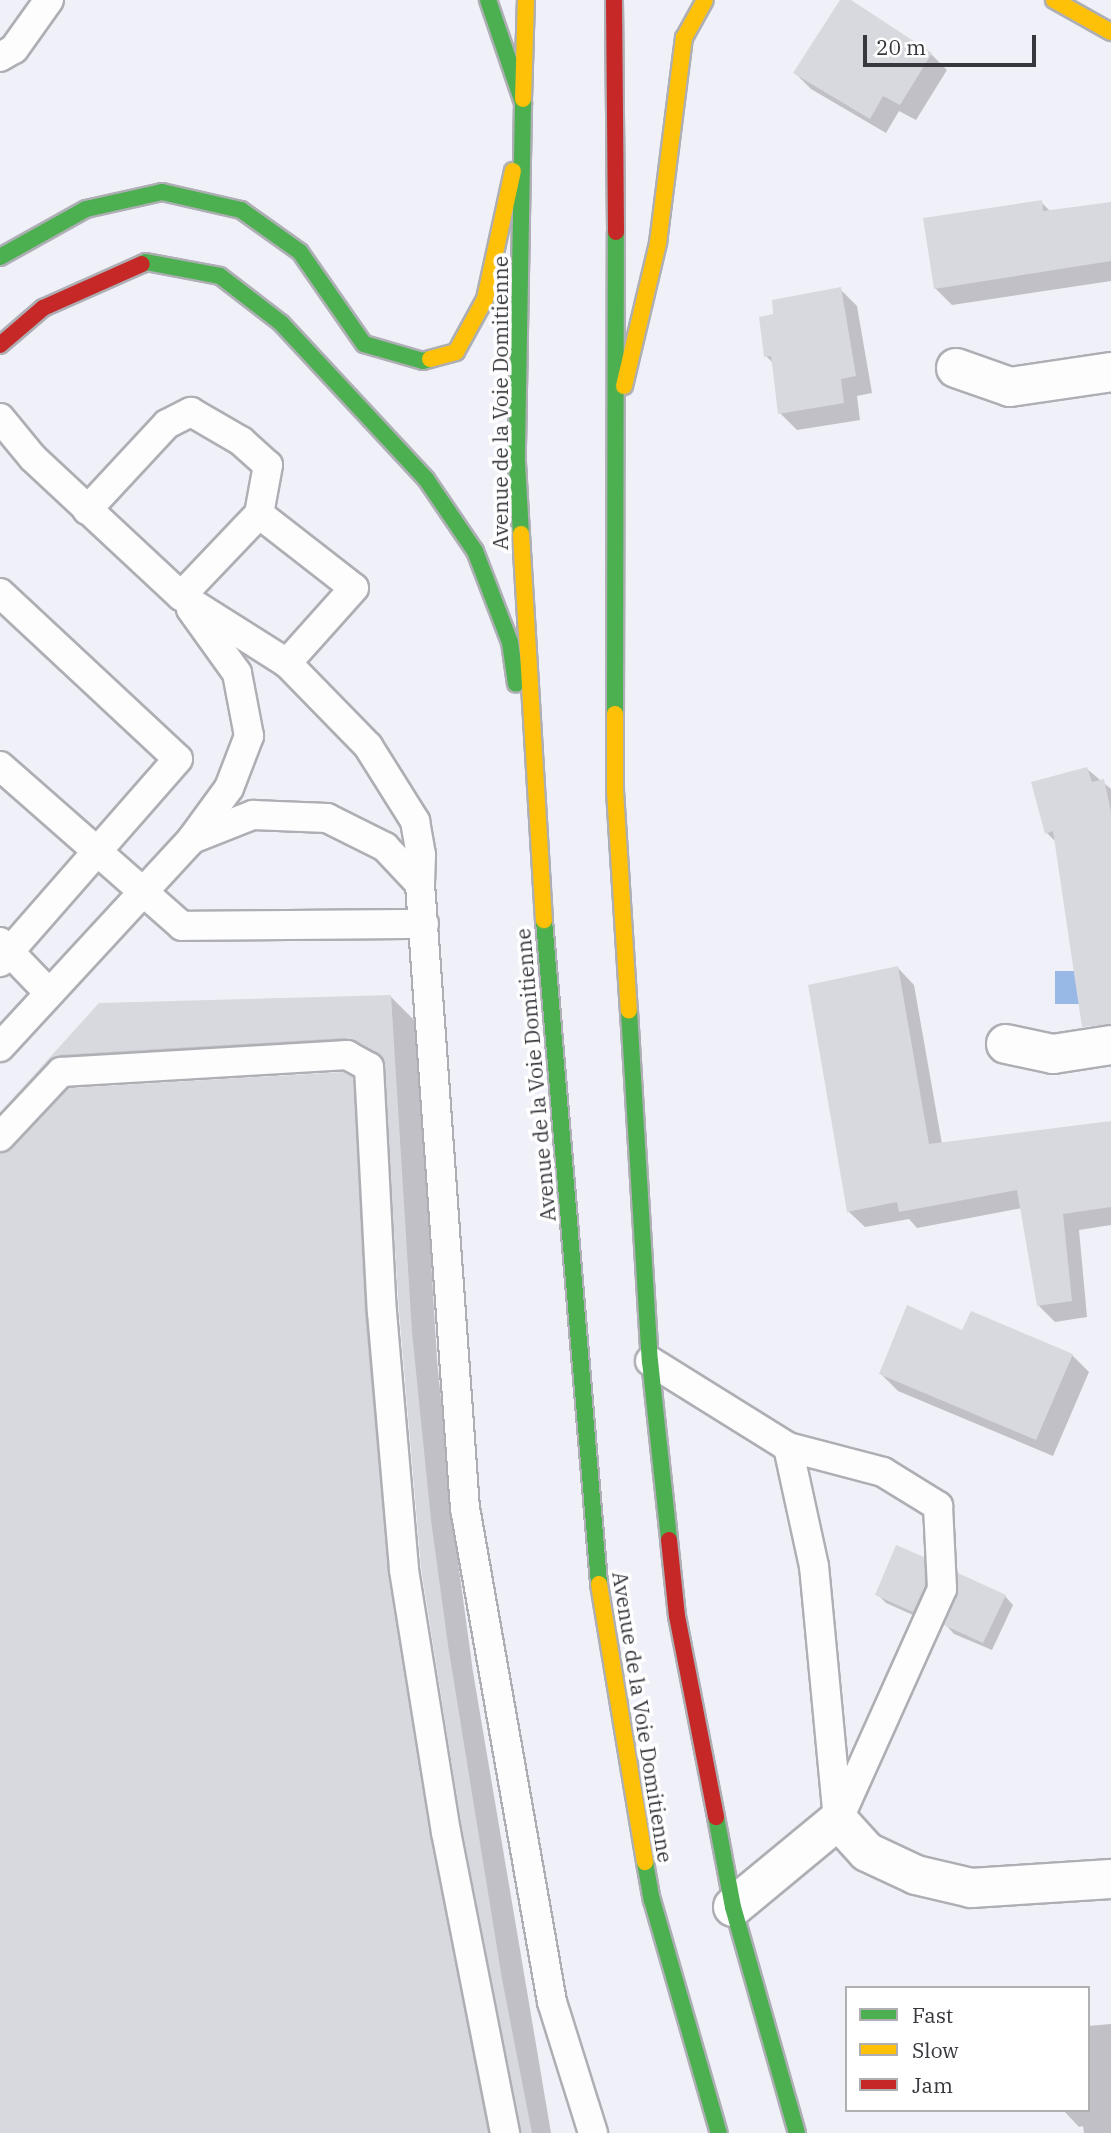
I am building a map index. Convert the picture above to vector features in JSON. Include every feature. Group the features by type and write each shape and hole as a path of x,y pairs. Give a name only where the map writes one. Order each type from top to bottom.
{"main road":[{"path":"488,0 523,103"},
{"name":"Avenue de la Voie Domitienne","path":"526,0 521,139 517,463 535,817 601,1612 652,1900 719,2133"},
{"path":"614,0 617,412 615,791 650,1361 677,1616 733,1907 785,2099 797,2133"},
{"path":"617,412 658,243 684,38 705,0"},
{"path":"1054,0 1111,32"},
{"path":"0,257 86,209 162,192 241,209 300,252 364,344 423,360 456,352 485,299 521,139"},
{"path":"0,345 43,308 146,262 220,276 281,323 426,479 475,551 510,642 535,817"}],"street":[{"path":"956,368 1010,387 1111,372"},
{"path":"1006,1044 1053,1054 1111,1045"},
{"path":"733,1907 838,1820 867,1852 916,1875 971,1888 1111,1879"}],"lane":[{"path":"0,57 14,48 49,0"},
{"path":"87,510 167,424 191,412 241,441 268,465 259,514 181,596"},
{"path":"0,418 33,458 181,596 287,663 368,746 415,821 421,855 420,884 466,1508 577,2133"},
{"path":"259,514 354,588 287,663"},
{"path":"0,593 178,759 3,951 49,992"},
{"path":"0,1047 191,840 229,788 249,736 237,673 181,596"},
{"path":"0,766 181,926 424,925"},
{"path":"191,840 253,815 327,818 386,847 420,884"},
{"path":"0,1138 61,1072 348,1055 369,1067 382,1312 404,1570 446,1832 505,2133"},
{"path":"650,1361 788,1447 883,1472 938,1506 942,1590 838,1820"},
{"path":"788,1447 814,1566 838,1820"},
{"path":"552,2002 593,2133"},
{"path":"785,2099 806,2133"}],"water":[{"path":"1055,971 1111,971 1111,1004 1055,1004"}],"building":[{"path":"840,0 851,0 932,53 900,105 883,96 870,119 793,73"},
{"path":"1042,200 1043,211 1111,202 1111,261 934,289 923,218"},
{"path":"841,287 856,376 841,379 844,403 778,414 771,356 764,357 759,317 773,314 772,300"},
{"path":"1087,767 1092,782 1104,779 1111,812 1111,1024 1082,1027 1053,831 1045,834 1031,782"},
{"path":"898,966 929,1144 1111,1121 1111,1207 1063,1214 1072,1301 1037,1306 1017,1190 899,1212 897,1202 847,1212 808,985"},
{"path":"391,995 412,1332 431,1520 448,1645 502,1979 532,2133 521,2133 462,1829 421,1568 399,1311 383,1059 377,1052 346,1038 60,1055 49,1061 4,1108 99,1003"},
{"path":"343,1072 353,1077 365,1313 388,1573 430,1835 488,2133 0,2133 0,1153 12,1148 69,1088"},
{"path":"907,1305 962,1330 971,1311 1073,1354 1036,1440 879,1374"},
{"path":"896,1545 924,1557 925,1586 913,1612 875,1595"},
{"path":"958,1573 1006,1595 983,1643 944,1625 957,1595"}],"traffic: fast":[{"path":"488,0 523,103 517,463 521,534"},
{"path":"0,257 86,209 162,192 241,210 300,252 364,344 423,361 430,359"},
{"path":"615,714 616,232"},
{"path":"142,264 146,262 220,276 281,323 426,479 475,551 510,642 516,684"},
{"path":"544,920 599,1584"},
{"path":"629,1011 650,1361 669,1540"},
{"path":"716,1817 733,1907 797,2133"},
{"path":"645,1862 652,1900 719,2133"}],"traffic: slow":[{"path":"523,99 526,0"},
{"path":"624,386 658,243 684,38 705,0"},
{"path":"1054,0 1111,32"},
{"path":"430,359 456,352 485,299 513,171"},
{"path":"521,534 544,920"},
{"path":"615,714 615,791 629,1011"},
{"path":"599,1584 645,1862"}],"traffic: jam":[{"path":"614,0 616,232"},
{"path":"0,345 43,308 142,264"},
{"path":"669,1540 677,1616 716,1817"}]}
